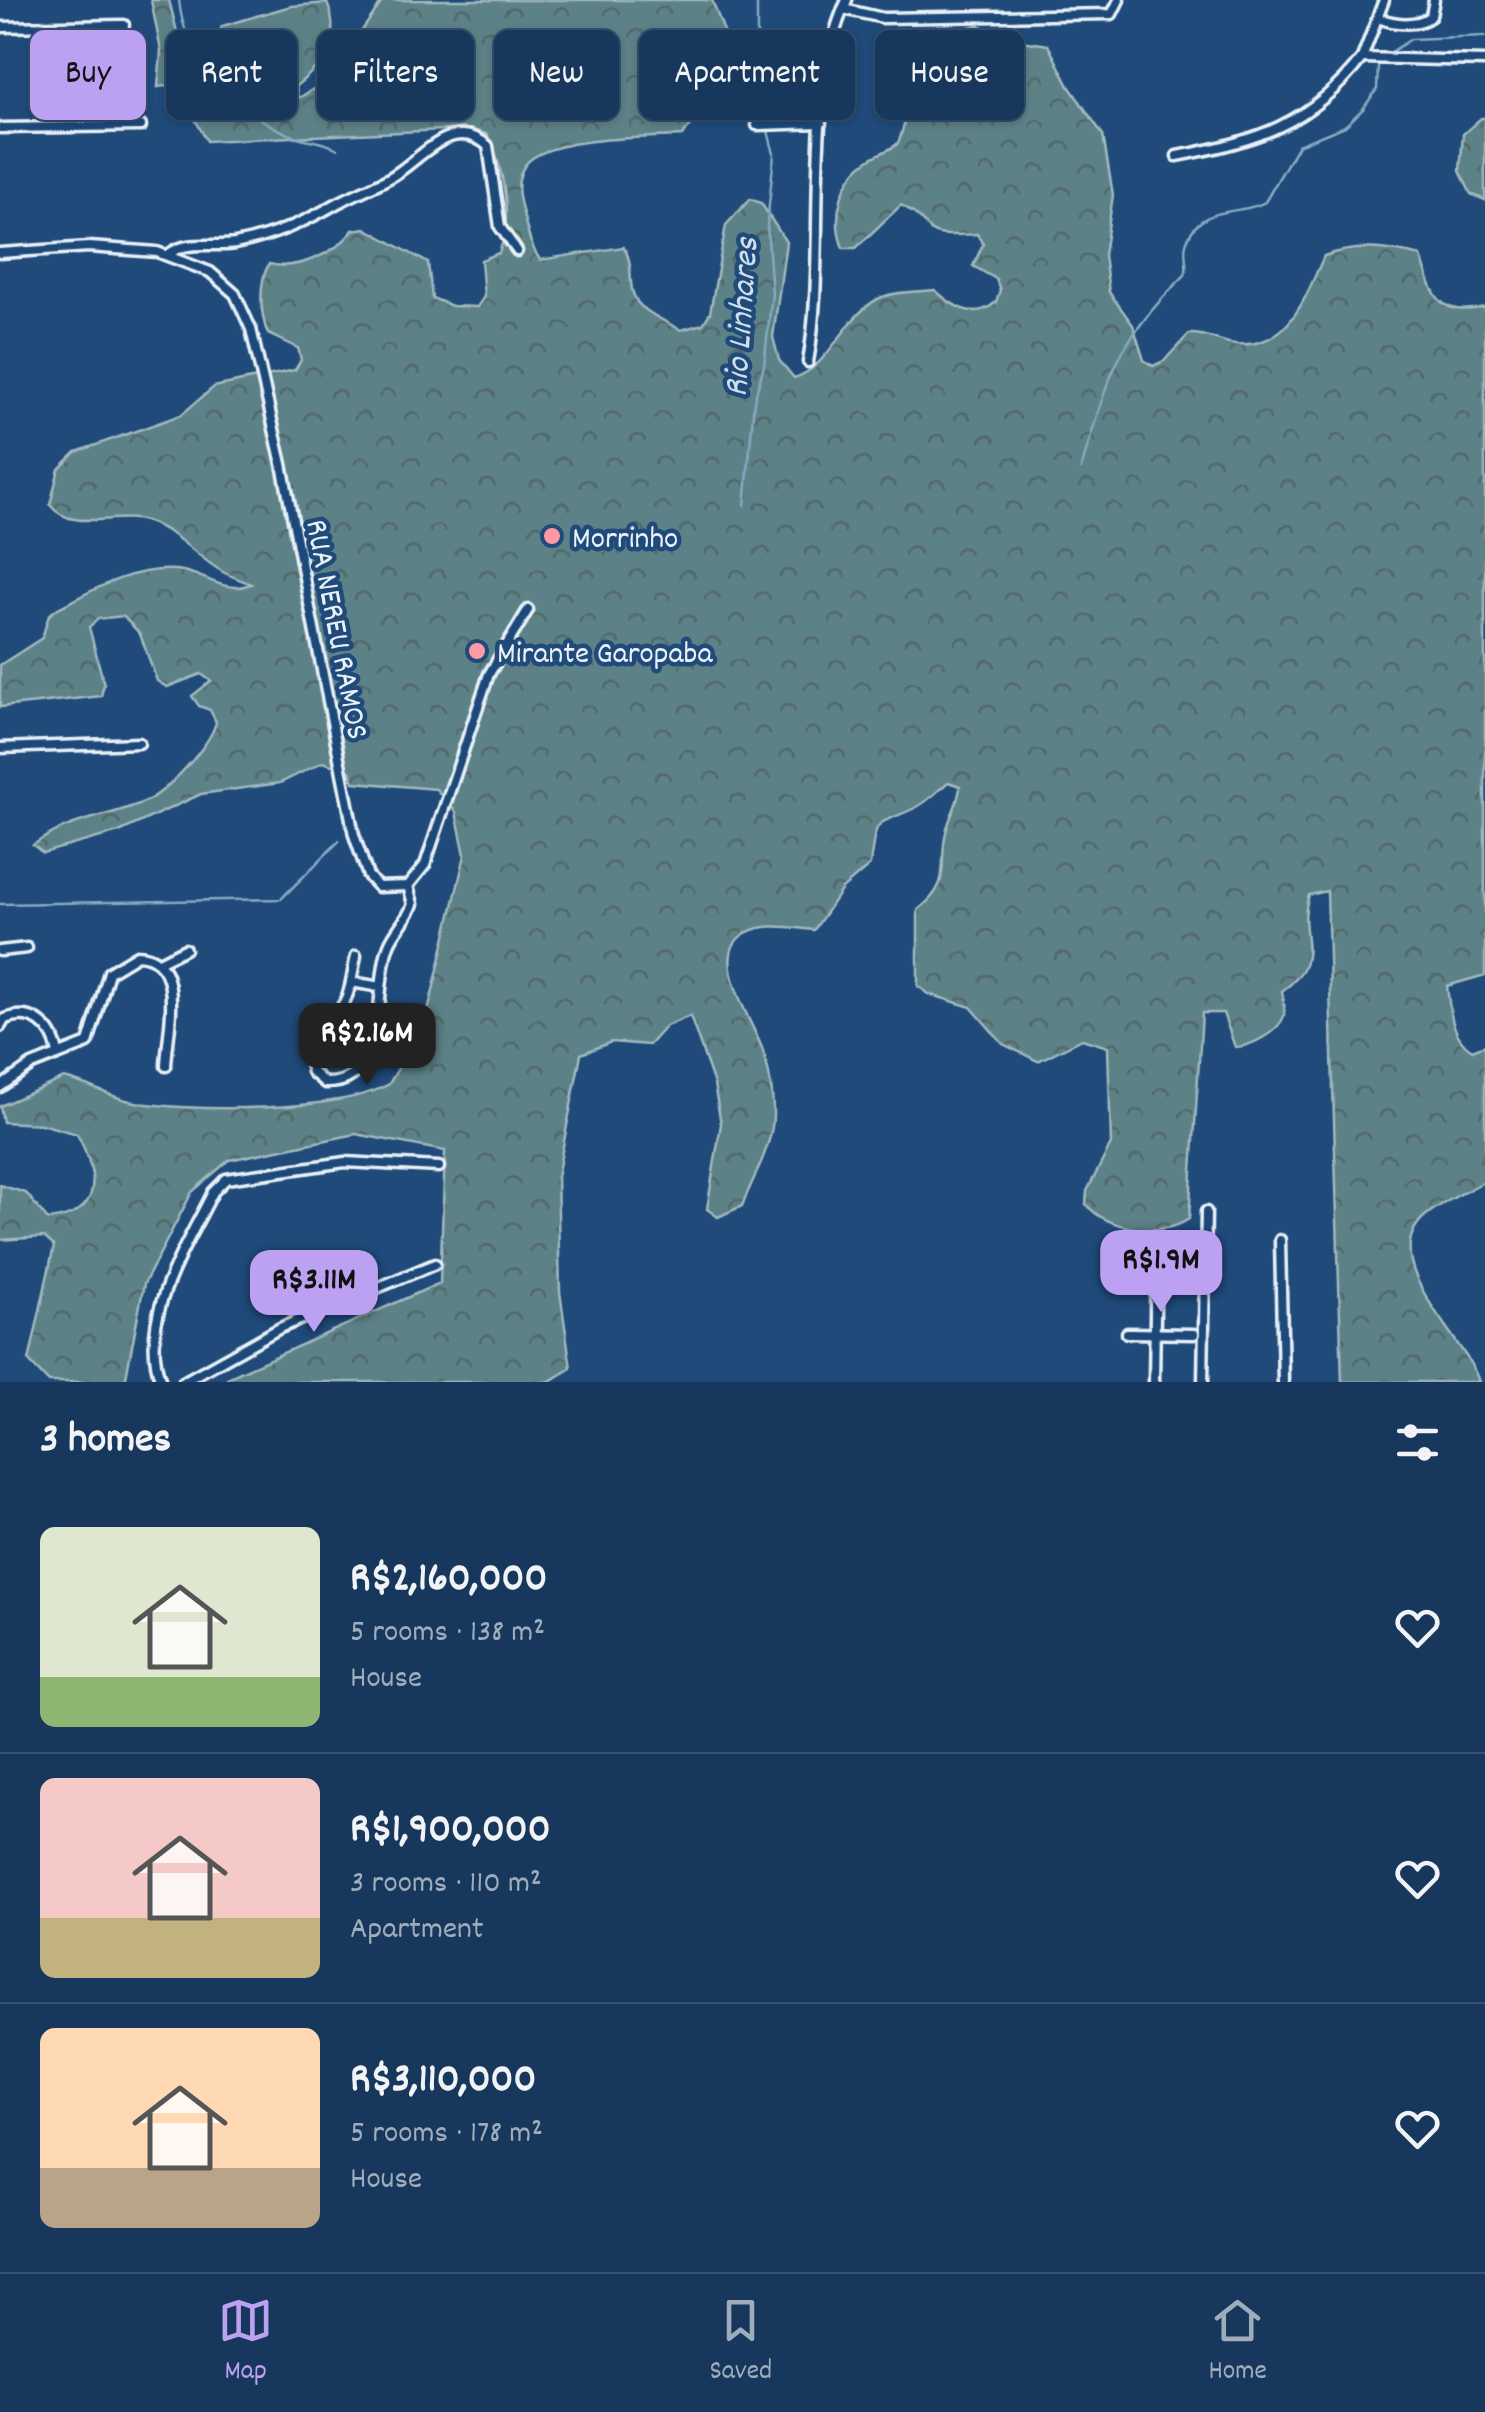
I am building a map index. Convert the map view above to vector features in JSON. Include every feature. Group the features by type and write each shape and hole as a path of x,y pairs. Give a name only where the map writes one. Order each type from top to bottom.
{"street":[{"path":"808,362 816,314 821,123 834,35 845,4 883,18 1112,14 1119,0"},
{"path":"1177,156 1236,146 1272,133 1342,80 1362,58 1384,0"},
{"path":"1378,18 1397,23 1423,21 1431,16 1434,0"},
{"path":"0,27 124,25"},
{"path":"1362,58 1485,61"},
{"path":"757,124 821,123"},
{"path":"0,128 140,126"},
{"path":"168,254 188,245 232,244 288,229 390,178 440,140 450,137 474,138 488,146 500,227 517,251"},
{"name":"RUA NEREU RAMOS","path":"0,253 89,247 168,254 218,277 235,294 249,321 354,835 372,882 385,888 408,886"},
{"path":"356,956 342,1008 320,1032 310,1058 312,1072 325,1083 351,1076 367,1057 389,944 414,904 408,886 425,865 489,674 528,610"},
{"path":"0,748 139,743"},
{"path":"0,950 27,948"},
{"path":"159,962 185,950"},
{"path":"0,1074 3,1085 92,1038 114,965 137,955 159,962 169,976 166,1066"},
{"path":"351,982 381,987"},
{"path":"0,1027 5,1019 21,1016 47,1026 54,1033 58,1054"},
{"path":"161,1382 152,1352 158,1318 212,1192 226,1179 345,1162 439,1166"},
{"path":"1203,1382 1206,1212"},
{"path":"1280,1240 1283,1382"},
{"path":"1154,1382 1156,1248"},
{"path":"182,1382 280,1328 435,1264"},
{"path":"1127,1333 1194,1334"}],"green space":[{"path":"151,0 169,0 177,30 166,30 166,86 158,87 161,51"},
{"path":"377,0 712,0 723,30 639,30 639,120 695,120 682,136 598,140 536,156 520,176 521,204 540,260 623,247 638,303 681,330 703,324 710,313 726,225 750,199 761,203 786,242 773,337 779,360 794,378 818,364 857,316 880,298 935,290 964,310 980,311 996,302 1000,290 996,279 973,266 983,244 977,234 935,233 901,205 856,248 843,248 839,211 852,176 870,159 897,144 905,120 1024,120 1024,42 1048,45 1069,86 1103,135 1113,195 1104,255 1109,292 1133,325 1144,360 1153,366 1164,361 1189,334 1235,344 1269,338 1293,317 1324,256 1349,250 1385,249 1421,256 1440,301 1457,309 1485,307 1485,975 1447,986 1460,1038 1472,1050 1485,1045 1485,1181 1424,1217 1412,1235 1410,1255 1428,1300 1479,1382 1342,1382 1327,891 1309,895 1307,957 1296,979 1282,991 1285,1013 1276,1028 1256,1041 1235,1047 1223,1013 1202,1013 1189,1219 1164,1228 1120,1225 1086,1204 1087,1191 1111,1144 1108,1047 1082,1039 1038,1061 1003,1044 971,1007 929,994 918,986 918,910 940,882 946,832 960,786 948,782 919,806 879,825 870,865 842,889 814,930 762,928 746,933 735,943 731,972 763,1051 773,1105 767,1148 742,1206 718,1217 707,1209 721,1124 714,1084 690,1016 666,1026 649,1045 611,1042 581,1054 557,1177 560,1292 571,1368 548,1382 230,1382 227,1378 440,1283 445,1151 356,1134 229,1160 192,1192 144,1284 125,1382 49,1382 29,1361 54,1246 44,1237 0,1240 0,1185 26,1193 48,1220 66,1216 88,1201 92,1190 90,1164 77,1134 41,1124 3,1122 0,1106 64,1078 130,1101 223,1108 337,1100 389,1084 426,1020 465,855 456,812 436,789 354,782 350,771 323,762 280,783 201,794 119,832 43,853 33,845 75,823 144,802 175,779 205,743 216,722 210,710 199,706 192,696 211,681 201,674 167,687 157,681 140,634 123,616 98,619 89,627 104,684 101,696 0,707 0,665 42,638 49,615 58,608 129,576 176,570 231,587 251,584 213,566 156,525 133,519 82,520 59,513 50,505 59,469 76,452 181,415 214,387 295,370 301,360 298,348 268,334 265,326 262,289 269,264 291,265 315,258 337,246 353,230 365,228 428,263 432,298 452,306 477,307 484,297 481,260 499,253 503,239 506,208 502,177 487,134 467,129 207,141 195,120 297,120 297,92 298,98 317,86 317,120 474,120 474,30 362,30 381,3"},
{"path":"327,3 332,30 317,30 315,69 297,85 297,30 221,30 222,26 291,6"},
{"path":"980,25 987,30 961,30 963,29"},
{"path":"1485,118 1485,200 1471,194 1460,171 1463,134"}],"waterway":[{"path":"179,0 183,22 201,62 231,96 286,133 338,149"},
{"name":"Rio Linhares","path":"757,0 757,30"},
{"path":"1385,56 1411,39 1485,36"},
{"path":"1081,469 1116,364 1143,322 1185,275 1185,248 1192,231 1211,216 1265,202 1298,145 1345,126 1363,109 1377,89 1378,67"},
{"name":"Rio Linhares","path":"745,506 754,401 764,365 772,294 767,225 774,154 768,131"},
{"path":"0,904 281,899 339,841"}],"place":[{"name":"Morrinho","path":"552,536"},
{"name":"Mirante Garopaba","path":"477,651"}]}
